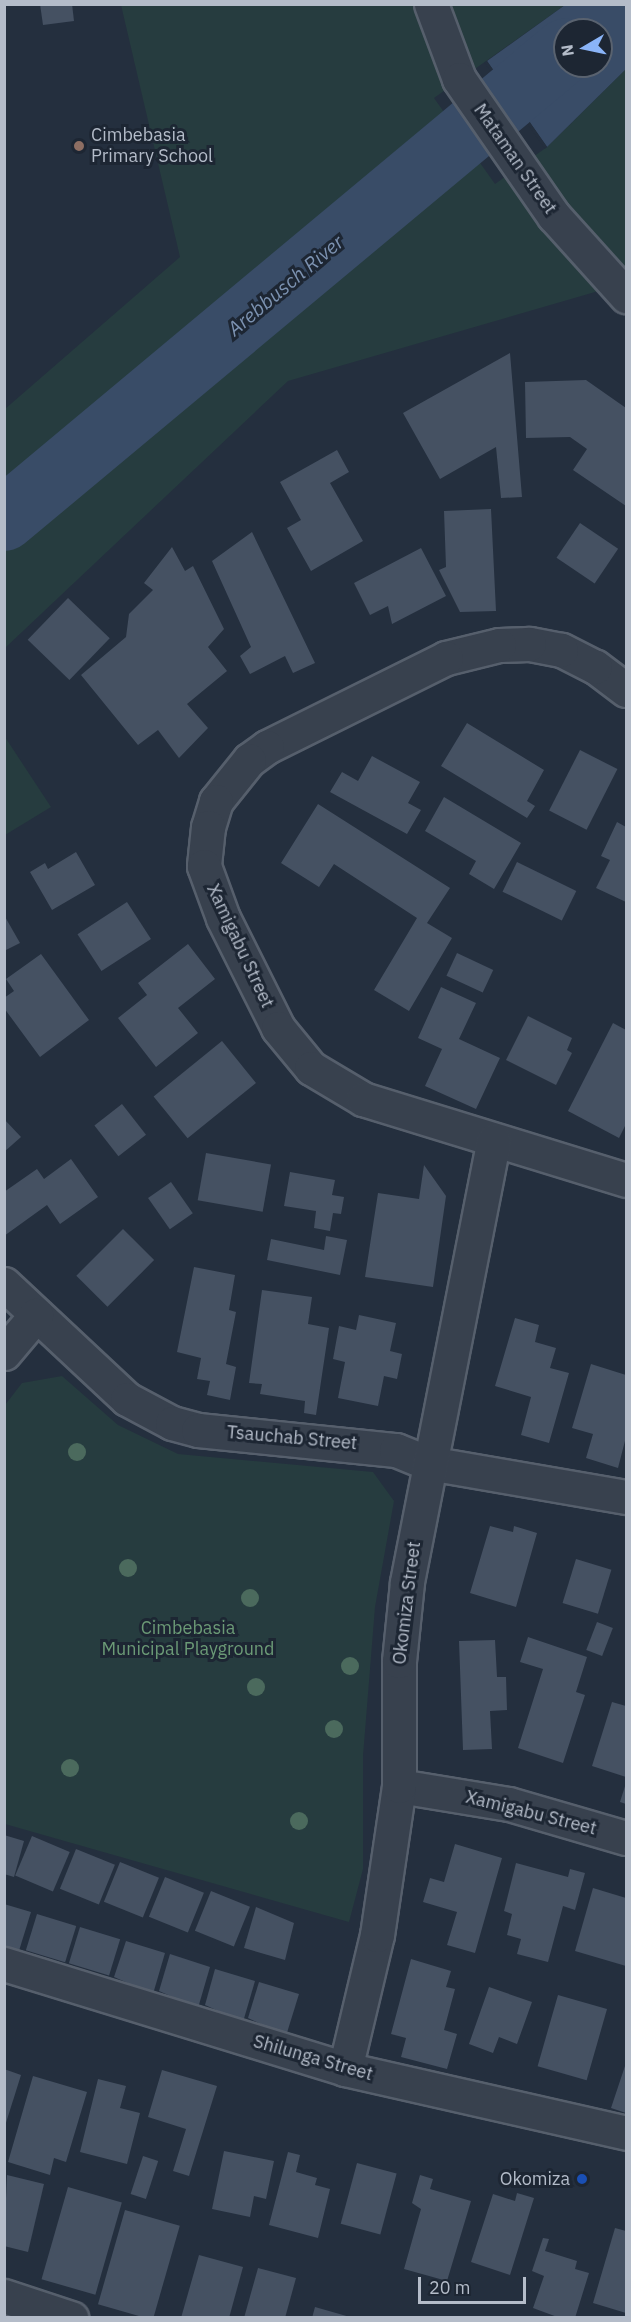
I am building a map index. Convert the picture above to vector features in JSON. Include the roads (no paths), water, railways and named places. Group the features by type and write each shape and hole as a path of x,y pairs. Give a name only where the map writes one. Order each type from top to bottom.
{"street":[{"name":"Mataman Street","path":"431,4 459,80 554,216 627,296"},
{"name":"Xamigabu Street","path":"627,690 595,667 561,650 530,644 499,645 446,658 267,747 232,778 216,801 208,827 204,866 212,893 278,1028 293,1050 336,1086 363,1099 627,1180"},
{"name":"Okomiza Street","path":"345,2069 377,1935 399,1786 397,1697 402,1622 429,1463 494,1140"},
{"name":"Tsauchab Street","path":"4,1284 128,1400 172,1423 198,1430 379,1447 429,1463 627,1497"},
{"path":"4,1353 36,1315"},
{"name":"Xamigabu Street","path":"399,1786 509,1804 627,1838"},
{"name":"Shilunga Street","path":"4,1964 345,2069 627,2133"},
{"path":"4,2296 71,2318"}],"water":[{"path":"565,5 626,5 626,69 547,147 487,61"}],"waterway":[{"name":"Arebbusch River","path":"4,519 553,61"}],"place":[{"name":"Cimbebasia Primary School","path":"79,146"},
{"name":"Okomiza","path":"582,2179"}],"park label":[{"name":"Cimbebasia Municipal Playground","path":"188,1639"}]}
